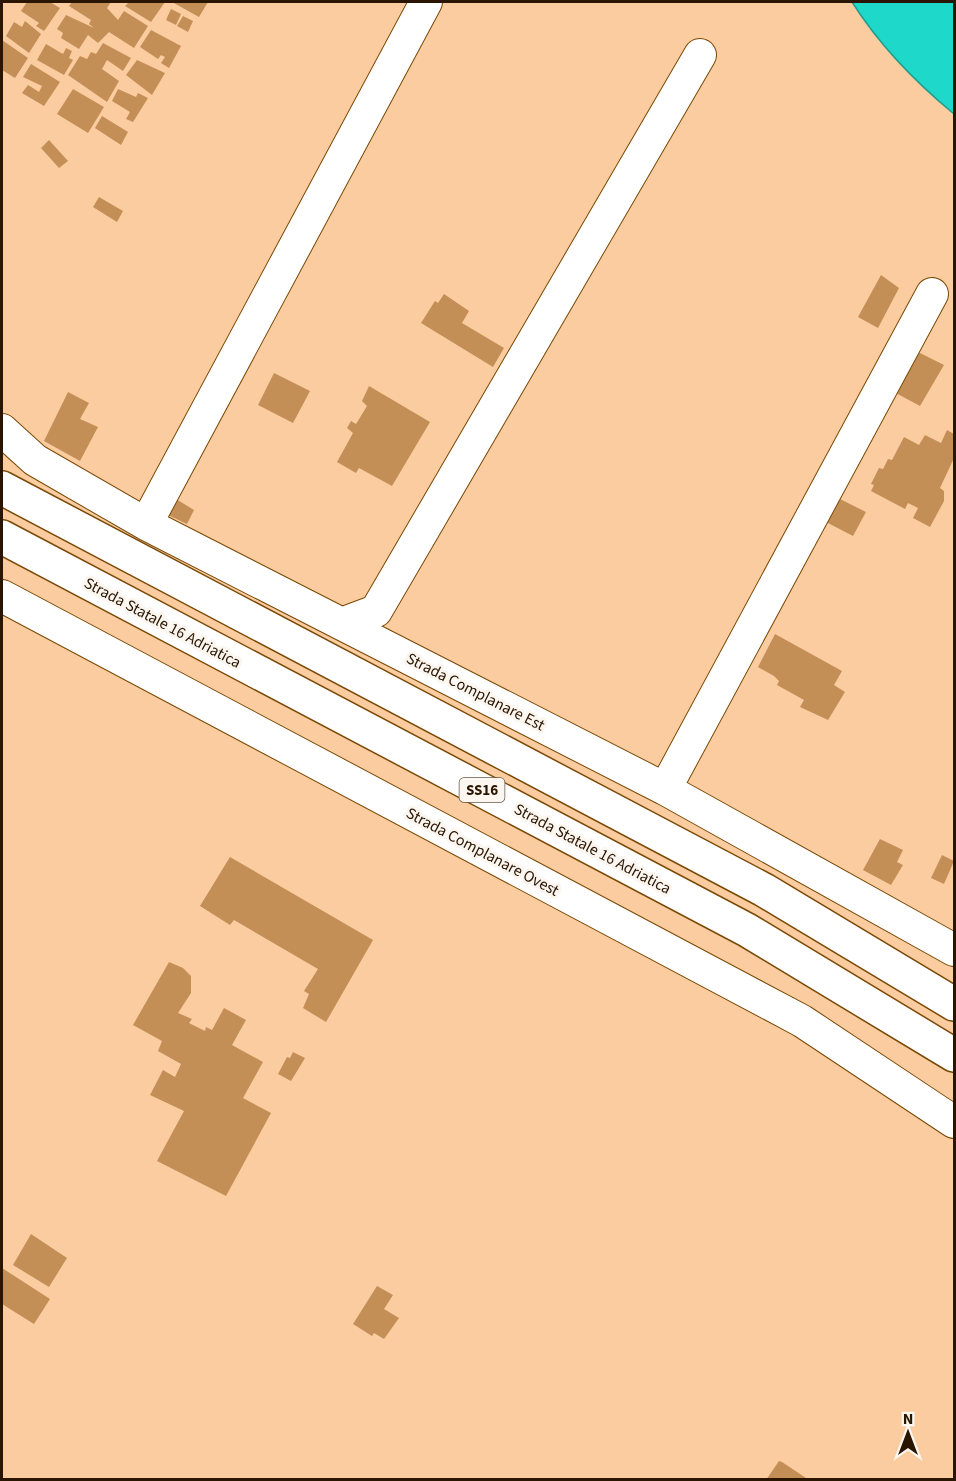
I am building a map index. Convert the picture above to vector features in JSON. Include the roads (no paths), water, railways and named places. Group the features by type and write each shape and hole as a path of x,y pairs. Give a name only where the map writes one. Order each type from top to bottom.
{"highway":[{"name":"SS16","path":"2,488 764,890 954,1004"},
{"name":"Strada Statale 16 Adriatica","path":"2,537 747,930 954,1055"}],"street":[{"path":"146,524 426,2"},
{"path":"344,623 376,611 700,55"},
{"path":"665,789 932,294"},
{"name":"Strada Complanare Est","path":"2,430 35,460 146,524 344,623 665,789 954,950"},
{"name":"Strada Complanare Ovest","path":"2,596 802,1021 954,1122"}],"water":[{"path":"852,2 954,2 954,114 898,62"}]}
